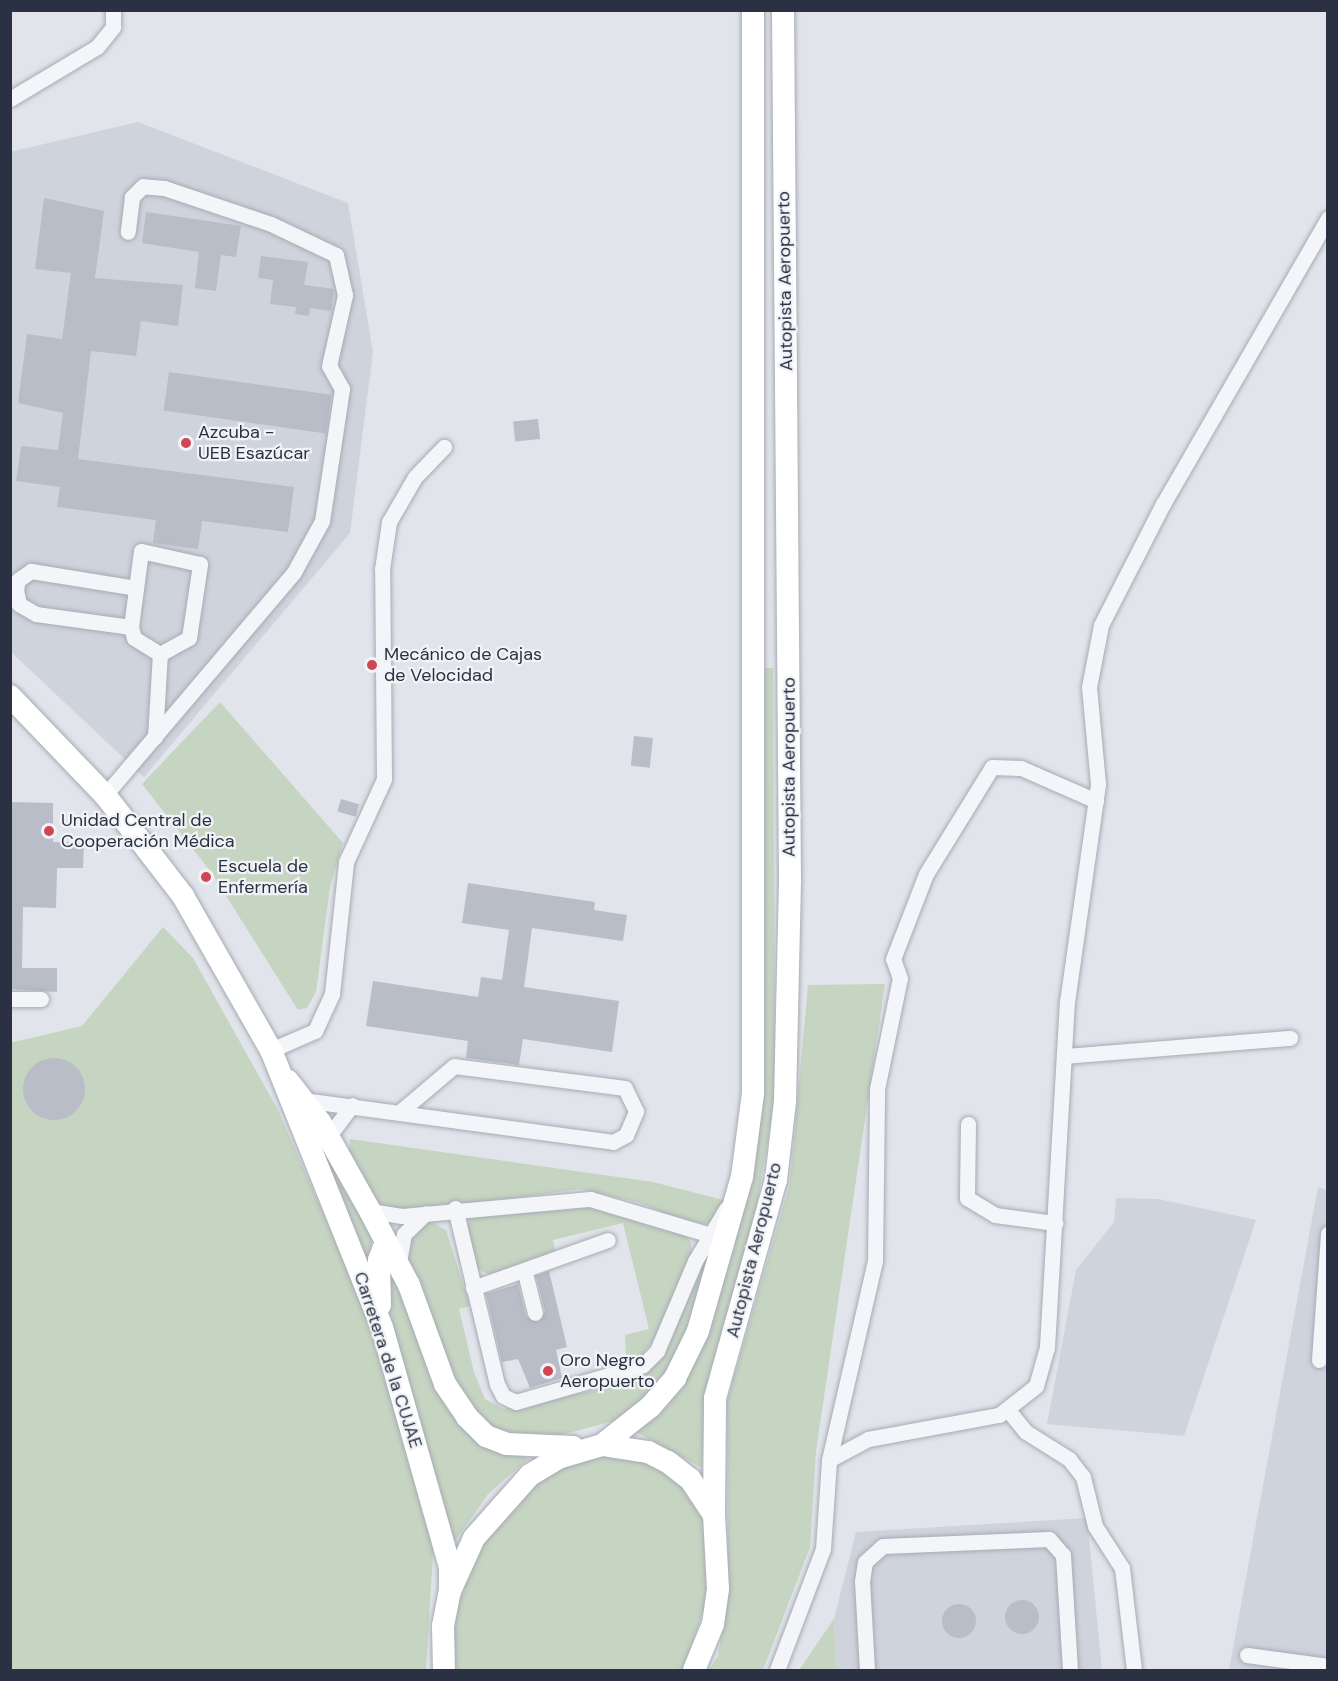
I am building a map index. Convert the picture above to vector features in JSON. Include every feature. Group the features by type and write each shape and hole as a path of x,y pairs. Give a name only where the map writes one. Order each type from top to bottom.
{"highway":[{"name":"Autopista Aeropuerto","path":"450,1591 474,1538 502,1500 530,1475 594,1445 651,1406 675,1378 698,1331 722,1264 748,1131 756,1023 753,10"},
{"name":"Autopista Aeropuerto","path":"694,1671 713,1624 718,1588 714,1515 715,1398 776,1180 785,1101 790,881 783,10"},
{"name":"Carretera de la CUJAE","path":"10,696 105,795 183,896 275,1059 328,1137 399,1265 445,1384 486,1436 539,1448 594,1445 648,1452 668,1462 690,1479 714,1515"},
{"name":"Carretera de la CUJAE","path":"275,1059 296,1124 382,1327 450,1567 450,1591"},
{"path":"382,1327 379,1260 386,1242"},
{"path":"444,1671 443,1626 450,1591"}],"street":[{"path":"10,99 97,47 113,27 113,10"},
{"path":"105,795 294,572 322,521 342,389 329,366 330,353 343,312 345,277 336,255 271,224 164,188 143,186 132,197 128,232"},
{"path":"830,1460 868,1439 1008,1410 1036,1386 1047,1347 1064,1056 1096,801 1089,687 1101,625 1163,504 1328,218"},
{"path":"275,1059 315,1031 332,994 346,862 384,779 382,569 389,522 415,477 444,447"},
{"path":"141,551 200,564 189,638 160,654 134,638 131,627 141,551"},
{"path":"131,627 36,614 19,604 16,590 18,580 31,571 136,588"},
{"path":"156,737 160,654"},
{"path":"777,1671 823,1549 830,1460 875,1261 877,1089 900,978 893,959 926,874 992,767 1021,768 1096,801"},
{"path":"10,999 41,999"},
{"path":"1064,1056 1290,1038"},
{"path":"303,1100 401,1111 613,1142 626,1135 636,1111 625,1088 454,1066 401,1111"},
{"path":"328,1137 352,1105"},
{"path":"968,1124 967,1198 995,1215 1055,1223"},
{"path":"455,1209 499,1390 509,1400 529,1401 643,1365 657,1351 711,1235 731,1199 748,1131"},
{"path":"370,1211 393,1216 590,1199 711,1235"},
{"path":"386,1242 406,1220 427,1212"},
{"path":"399,1265 404,1234 427,1212"},
{"path":"1318,1360 1328,1233"},
{"path":"473,1288 525,1273 571,1250 608,1240"},
{"path":"525,1273 535,1312"},
{"path":"1008,1410 1026,1432 1069,1459 1083,1478 1095,1526 1122,1568 1134,1671"},
{"path":"867,1671 862,1581 865,1562 883,1546 1049,1539 1063,1555 1070,1671"},
{"path":"1247,1655 1328,1666"}],"shaded area":[{"name":"Azcuba - UEB Esazúcar","path":"138,122 348,203 373,352 350,533 144,777 11,652 10,152"},
{"path":"1318,1187 1328,1190 1327,1670 1229,1670"},
{"path":"1116,1198 1158,1199 1256,1220 1184,1436 1047,1424 1076,1270 1114,1222"},
{"path":"1087,1518 1102,1670 836,1670 834,1619 856,1532"}],"green space":[{"path":"765,668 773,668 775,1098 746,1269 707,1392 702,1468 636,1432 707,1332 734,1249 749,1166"},
{"path":"220,702 343,843 330,887 316,992 307,1008 298,1010 211,872 142,784"},
{"path":"163,927 193,958 278,1110 365,1309 434,1537 426,1670 11,1670 10,1043 82,1026"},
{"path":"885,984 816,1451 810,1547 763,1670 709,1670 718,1656 728,1592 727,1401 790,1183 808,985"},
{"path":"319,1139 373,1233 368,1263 316,1149"},
{"path":"350,1139 653,1182 727,1201 715,1222 694,1225 640,1203 580,1189 402,1213 380,1207 349,1152"},
{"path":"585,1204 684,1234 691,1242 692,1256 664,1329 640,1356 626,1357 625,1335 649,1329 623,1223 553,1240 555,1251 492,1275 476,1269 467,1225 471,1218"},
{"path":"721,1220 676,1364 625,1418 549,1438 516,1438 483,1423 456,1387 406,1262 413,1229 431,1222 446,1230 470,1306 459,1309 474,1372 485,1399 504,1409 626,1384 645,1374 673,1329"},
{"path":"387,1256 441,1386 528,1459 488,1494 453,1544 398,1352 382,1273"},
{"path":"587,1456 631,1457 663,1469 687,1488 699,1509 709,1537 711,1589 683,1670 452,1670 452,1625 474,1556 500,1516 534,1484"},
{"path":"834,1619 836,1670 799,1670"}],"building":[{"path":"44,198 104,211 95,278 183,285 178,326 141,321 136,356 91,351 78,459 294,487 288,532 202,521 198,549 153,543 156,520 57,507 60,487 16,481 21,446 58,450 63,413 18,403 27,334 62,339 71,273 35,269"},
{"path":"146,212 241,226 236,257 221,255 216,291 195,288 199,252 142,243"},
{"path":"261,256 308,262 304,285 334,289 331,311 310,308 309,316 295,314 296,307 270,304 273,280 258,278"},
{"path":"169,372 331,395 326,433 164,411"},
{"path":"538,419 540,439 515,442 513,422"},
{"path":"634,736 653,738 650,768 631,766"},
{"path":"341,799 359,804 356,817 337,811"},
{"path":"10,802 53,803 53,842 84,843 83,868 57,868 56,908 23,907 22,968 57,968 57,992 10,989"},
{"path":"468,883 595,902 594,910 627,915 623,941 532,928 524,987 619,1001 612,1052 523,1039 519,1065 466,1058 468,1041 366,1026 373,981 478,997 481,977 502,980 509,930 462,923"},
{"path":"48,1058 60,1058 76,1067 83,1077 85,1089 83,1101 76,1111 60,1120 48,1120 37,1115 28,1106 23,1095 23,1083 28,1072 37,1063"},
{"path":"549,1271 567,1347 556,1350 562,1378 530,1388 518,1359 502,1362 486,1294 518,1284 526,1316 538,1322 545,1311 536,1276"},
{"path":"1022,1600 1034,1605 1039,1617 1034,1629 1022,1634 1010,1629 1005,1617 1010,1605"},
{"path":"959,1604 971,1609 976,1621 971,1633 959,1638 947,1633 942,1621 947,1609"}],"place":[{"name":"Azcuba - UEB Esazúcar","path":"186,443"},
{"name":"Mecánico de Cajas de Velocidad","path":"372,665"},
{"name":"Unidad Central de Cooperación Médica","path":"49,831"},
{"name":"Escuela de Enfermería","path":"206,877"},
{"name":"Oro Negro Aeropuerto","path":"548,1371"}]}
